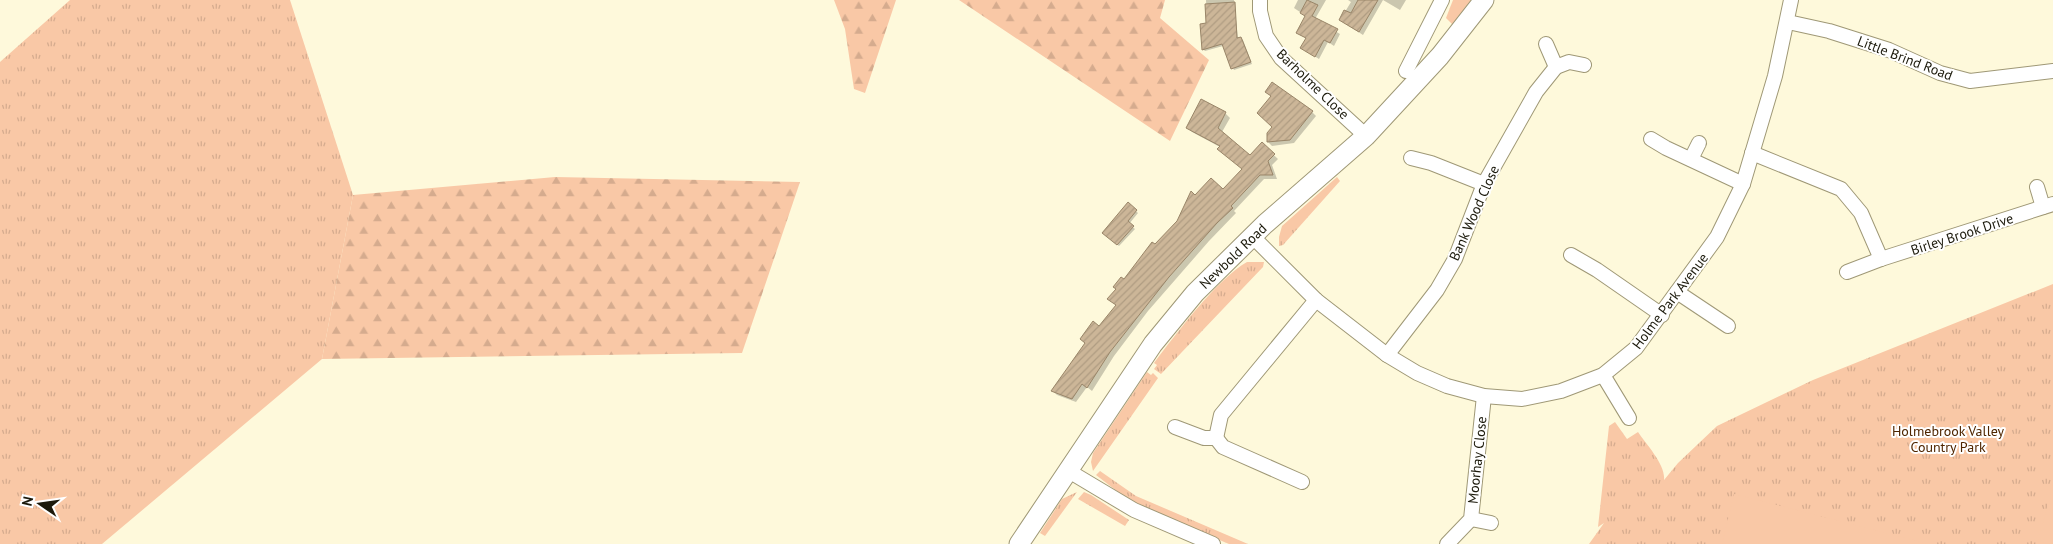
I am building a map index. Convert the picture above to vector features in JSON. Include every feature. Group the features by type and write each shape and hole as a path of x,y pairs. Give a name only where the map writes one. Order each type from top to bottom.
{"main road":[{"name":"Newbold Road","path":"1019,544 1153,344 1195,293 1253,237 1366,136 1440,56 1484,0"}],"street":[{"name":"Barholme Close","path":"1260,0 1260,11 1266,36 1281,58 1366,136"},
{"path":"1406,70 1442,0"},
{"name":"Holme Park Avenue","path":"1253,237 1316,300 1388,355 1417,373 1447,386 1484,396 1522,399 1561,391 1603,375 1636,348 1718,237 1743,184 1775,76 1788,22 1791,0"},
{"name":"Little Brind Road","path":"1788,22 1829,31 1889,50 1940,73 1970,81 2053,71"},
{"path":"1546,44 1556,67 1569,62 1584,65"},
{"name":"Bank Wood Close","path":"1388,355 1437,290 1455,259 1484,184 1536,92 1556,67"},
{"path":"1651,139 1743,184"},
{"path":"1691,159 1699,143"},
{"path":"1752,153 1841,188 1862,213 1881,260"},
{"path":"1411,158 1431,163 1484,184"},
{"name":"Birley Brook Drive","path":"1847,272 2048,205 2036,187"},
{"path":"1571,255 1597,270 1662,314"},
{"path":"1678,292 1728,326"},
{"path":"1216,438 1221,415 1316,300"},
{"path":"1603,375 1629,418"},
{"name":"Moorhay Close","path":"1447,544 1471,519 1484,396"},
{"path":"1176,427 1204,438 1216,438"},
{"path":"1216,438 1223,447 1302,482"},
{"path":"1067,470 1134,510 1213,544"},
{"path":"1471,519 1491,523"}],"green space":[{"path":"70,0 290,0 353,195 322,359 102,544 0,544 0,62"},
{"path":"834,0 896,0 865,93 854,89 845,29"},
{"path":"959,0 1165,0 1160,18 1209,60 1170,141"},
{"path":"1453,0 1476,0 1453,25 1446,18"},
{"path":"555,177 800,182 742,353 322,359 353,195"},
{"path":"1337,177 1340,181 1283,245 1279,246 1282,226"},
{"path":"1247,262 1264,262 1263,267 1161,374 1154,369 1157,365 1154,363 1210,294 1235,270"},
{"name":"Holmebrook Valley Country Park","path":"2053,284 2053,544 1589,544 1604,523 1598,527 1609,426 1615,422 1627,439 1638,432 1659,461 1664,474 1664,480 1678,463 1717,426 1813,380"},
{"path":"1147,372 1151,375 1153,373 1158,378 1093,471 1091,462 1093,453"},
{"path":"1100,471 1136,496 1248,544 1229,544 1131,502 1096,475"},
{"path":"2053,484 2053,544 2038,542"},
{"path":"1077,492 1045,536 1040,533 1062,499"},
{"path":"1084,492 1129,520 1125,526 1078,499"},
{"path":"1734,494 1929,544 1722,544"}],"building":[{"path":"1307,0 1318,5 1312,16 1338,29 1330,43 1324,40 1315,57 1300,48 1306,38 1296,33 1305,16 1300,13"},
{"path":"1358,0 1378,0 1359,32 1339,20 1344,10 1351,13"},
{"path":"1235,2 1237,38 1241,37 1251,62 1231,69 1222,44 1202,50 1200,24 1206,23 1205,4"},
{"path":"1272,82 1313,111 1290,140 1267,142 1267,133 1272,127 1257,113 1271,96 1265,92"},
{"path":"1201,99 1226,112 1218,128 1250,155 1262,142 1275,154 1268,161 1273,175 1260,175 1231,206 1233,208 1217,223 1169,277 1110,352 1087,388 1082,384 1072,399 1051,391 1085,343 1080,339 1093,321 1099,326 1116,305 1107,299 1116,289 1113,287 1121,277 1124,279 1152,242 1155,244 1177,221 1191,191 1195,195 1211,178 1223,189 1242,169 1217,149 1220,146 1186,128"},
{"path":"1128,202 1137,210 1128,221 1134,226 1117,245 1102,233"}]}
